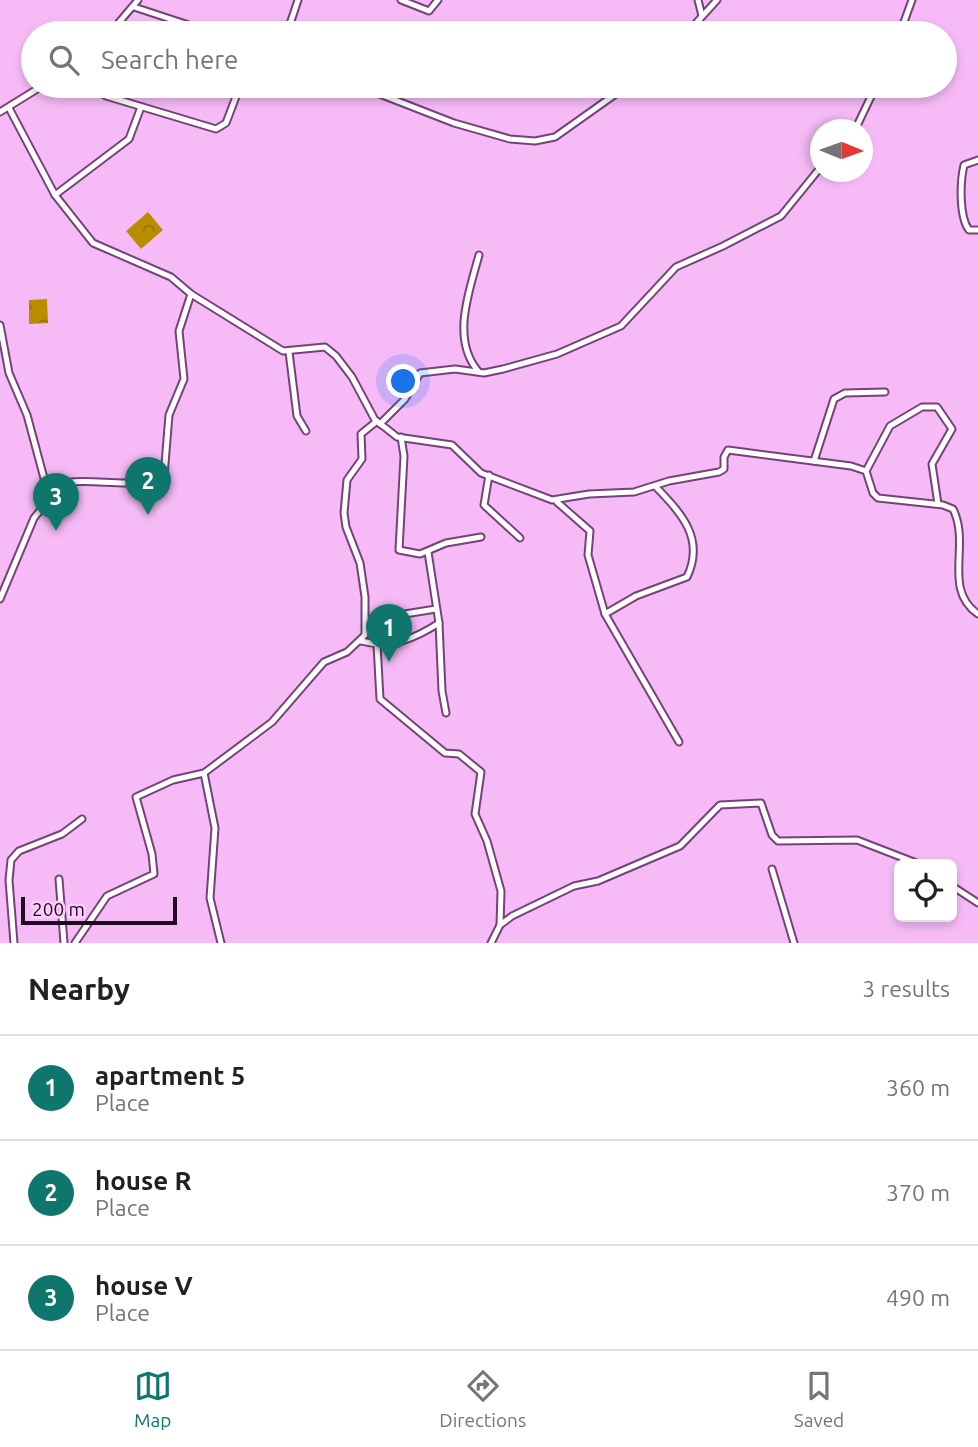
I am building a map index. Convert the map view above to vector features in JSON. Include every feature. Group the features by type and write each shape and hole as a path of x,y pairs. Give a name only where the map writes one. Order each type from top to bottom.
{"street":[{"path":"121,21 138,0"},
{"path":"292,21 298,0"},
{"path":"401,0 429,11 438,0"},
{"path":"698,0 702,16"},
{"path":"698,21 717,0"},
{"path":"904,21 912,0"},
{"path":"134,7 177,21"},
{"path":"0,112 24,98"},
{"path":"112,98 216,130 226,123 235,98"},
{"path":"390,98 454,123 510,139 544,141 555,137 610,98"},
{"path":"860,119 870,98"},
{"path":"55,195 129,139 141,107"},
{"path":"9,108 55,195 102,249 138,261 171,277 191,294 256,336 289,352 325,347 336,356 352,377 378,423 401,437 452,445 481,473 557,502 590,531 588,555 605,614 641,680 679,741"},
{"path":"978,160 964,166 962,182 964,222 969,230 978,230"},
{"path":"75,943 107,896 154,874 152,854 136,797 173,780 204,773 272,722 324,662 346,652 361,641 367,620 358,553 346,527 345,486 362,460 361,434 405,400 420,373 455,369 503,369 557,354 621,326 676,267 781,216 810,181"},
{"path":"478,371 467,357 463,336 479,255"},
{"path":"47,489 65,482 121,484 164,476 169,415 184,379 179,331 191,294"},
{"path":"0,325 9,373 27,415 47,489 47,502 34,518 0,599"},
{"path":"289,352 297,416 306,431"},
{"path":"814,461 834,399 845,393 885,392"},
{"path":"938,504 932,464 952,429 937,407 922,407 890,426 866,471 873,494 878,498 938,504 950,507 955,513 960,535 960,593 967,606 978,614"},
{"path":"401,437 404,456 398,550 420,554 446,543 481,537"},
{"path":"557,502 579,495 627,493 656,487 669,481 719,472 724,469 724,457 728,450 866,471"},
{"path":"489,475 484,505 520,538"},
{"path":"605,614 636,596 687,577 692,565 695,555 693,534 677,509 656,487"},
{"path":"428,552 439,623 442,691 446,713"},
{"path":"367,620 436,609"},
{"path":"361,641 377,644 415,639 439,623"},
{"path":"377,644 380,699 445,753 458,754 481,772 475,814 487,841 502,891 500,925 491,943"},
{"path":"204,773 215,828 210,898 221,943"},
{"path":"500,925 574,886 598,881 680,846 720,805 727,803 764,805 772,835 779,841 857,840 906,859"},
{"path":"14,943 8,866 11,860 19,851 62,834 82,820"},
{"path":"772,869 794,943"},
{"path":"59,879 64,943"},
{"path":"957,889 978,903"}],"green space":[{"path":"148,212 163,230 141,249 126,231"},
{"path":"47,299 48,323 29,324 29,300"}],"place":[{"name":"house R","path":"148,515"},
{"name":"house V","path":"56,531"},
{"name":"apartment 5","path":"389,662"}]}
